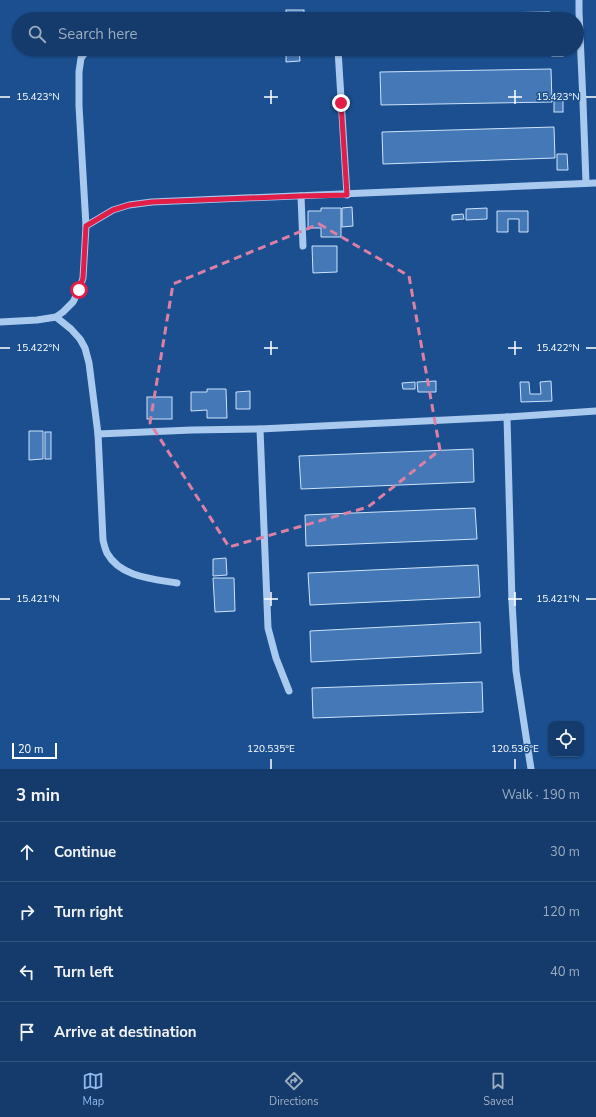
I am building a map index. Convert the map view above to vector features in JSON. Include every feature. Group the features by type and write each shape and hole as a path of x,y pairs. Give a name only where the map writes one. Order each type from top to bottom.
{"lane":[{"path":"579,0 579,12"},
{"path":"0,322 37,320 56,317 73,302 83,278 86,226 79,106 79,72 83,56"},
{"path":"338,56 347,195"},
{"path":"581,56 586,183"},
{"path":"86,226 113,210 129,205 152,202 347,195 596,183"},
{"path":"301,196 303,246"},
{"path":"56,317 71,329 80,339 85,348 89,362 98,434 103,540 107,553 115,564 128,572 147,579 177,583"},
{"path":"98,434 260,429 507,418 596,411"},
{"path":"507,418 512,602 516,671 531,769"},
{"path":"260,429 268,628 276,658 289,691"}],"highlighted area":[{"path":"319,224 409,276 440,450 368,507 229,547 150,423 173,284"}],"building":[{"path":"286,10 304,10 304,12 286,12"},
{"path":"286,56 300,56 300,61 286,62"},
{"path":"551,69 552,102 381,105 380,72"},
{"path":"554,96 563,96 563,112 554,112"},
{"path":"554,127 555,158 383,164 382,132"},
{"path":"557,154 567,154 568,170 557,170"},
{"path":"352,207 353,226 342,227 342,208"},
{"path":"321,208 341,208 341,237 321,237 321,228 308,228 308,211 321,211"},
{"path":"487,208 487,219 466,220 466,209"},
{"path":"497,211 528,211 528,232 519,232 519,219 508,219 508,232 497,232"},
{"path":"463,214 464,219 452,220 452,215"},
{"path":"312,246 337,246 337,272 313,273"},
{"path":"436,381 436,392 418,392 417,382"},
{"path":"551,381 552,401 521,402 520,382 529,382 530,394 541,394 540,382"},
{"path":"415,382 415,389 403,389 402,383"},
{"path":"207,389 226,389 227,418 207,418 207,410 191,411 191,392 207,392"},
{"path":"250,391 250,409 236,409 236,392"},
{"path":"147,397 172,397 172,419 147,419"},
{"path":"29,431 43,431 43,459 29,460"},
{"path":"45,432 51,432 51,459 45,459"},
{"path":"473,449 474,482 301,489 299,456"},
{"path":"475,508 477,539 306,546 305,515"},
{"path":"226,558 227,575 213,576 213,559"},
{"path":"478,565 480,597 310,605 308,573"},
{"path":"213,578 234,578 235,611 215,612"},
{"path":"480,622 481,653 311,662 310,631"},
{"path":"482,682 483,712 313,718 312,688"}],"route":[{"path":"79,290 83,278 86,226 113,210 129,205 152,202 347,195 341,103"}]}
